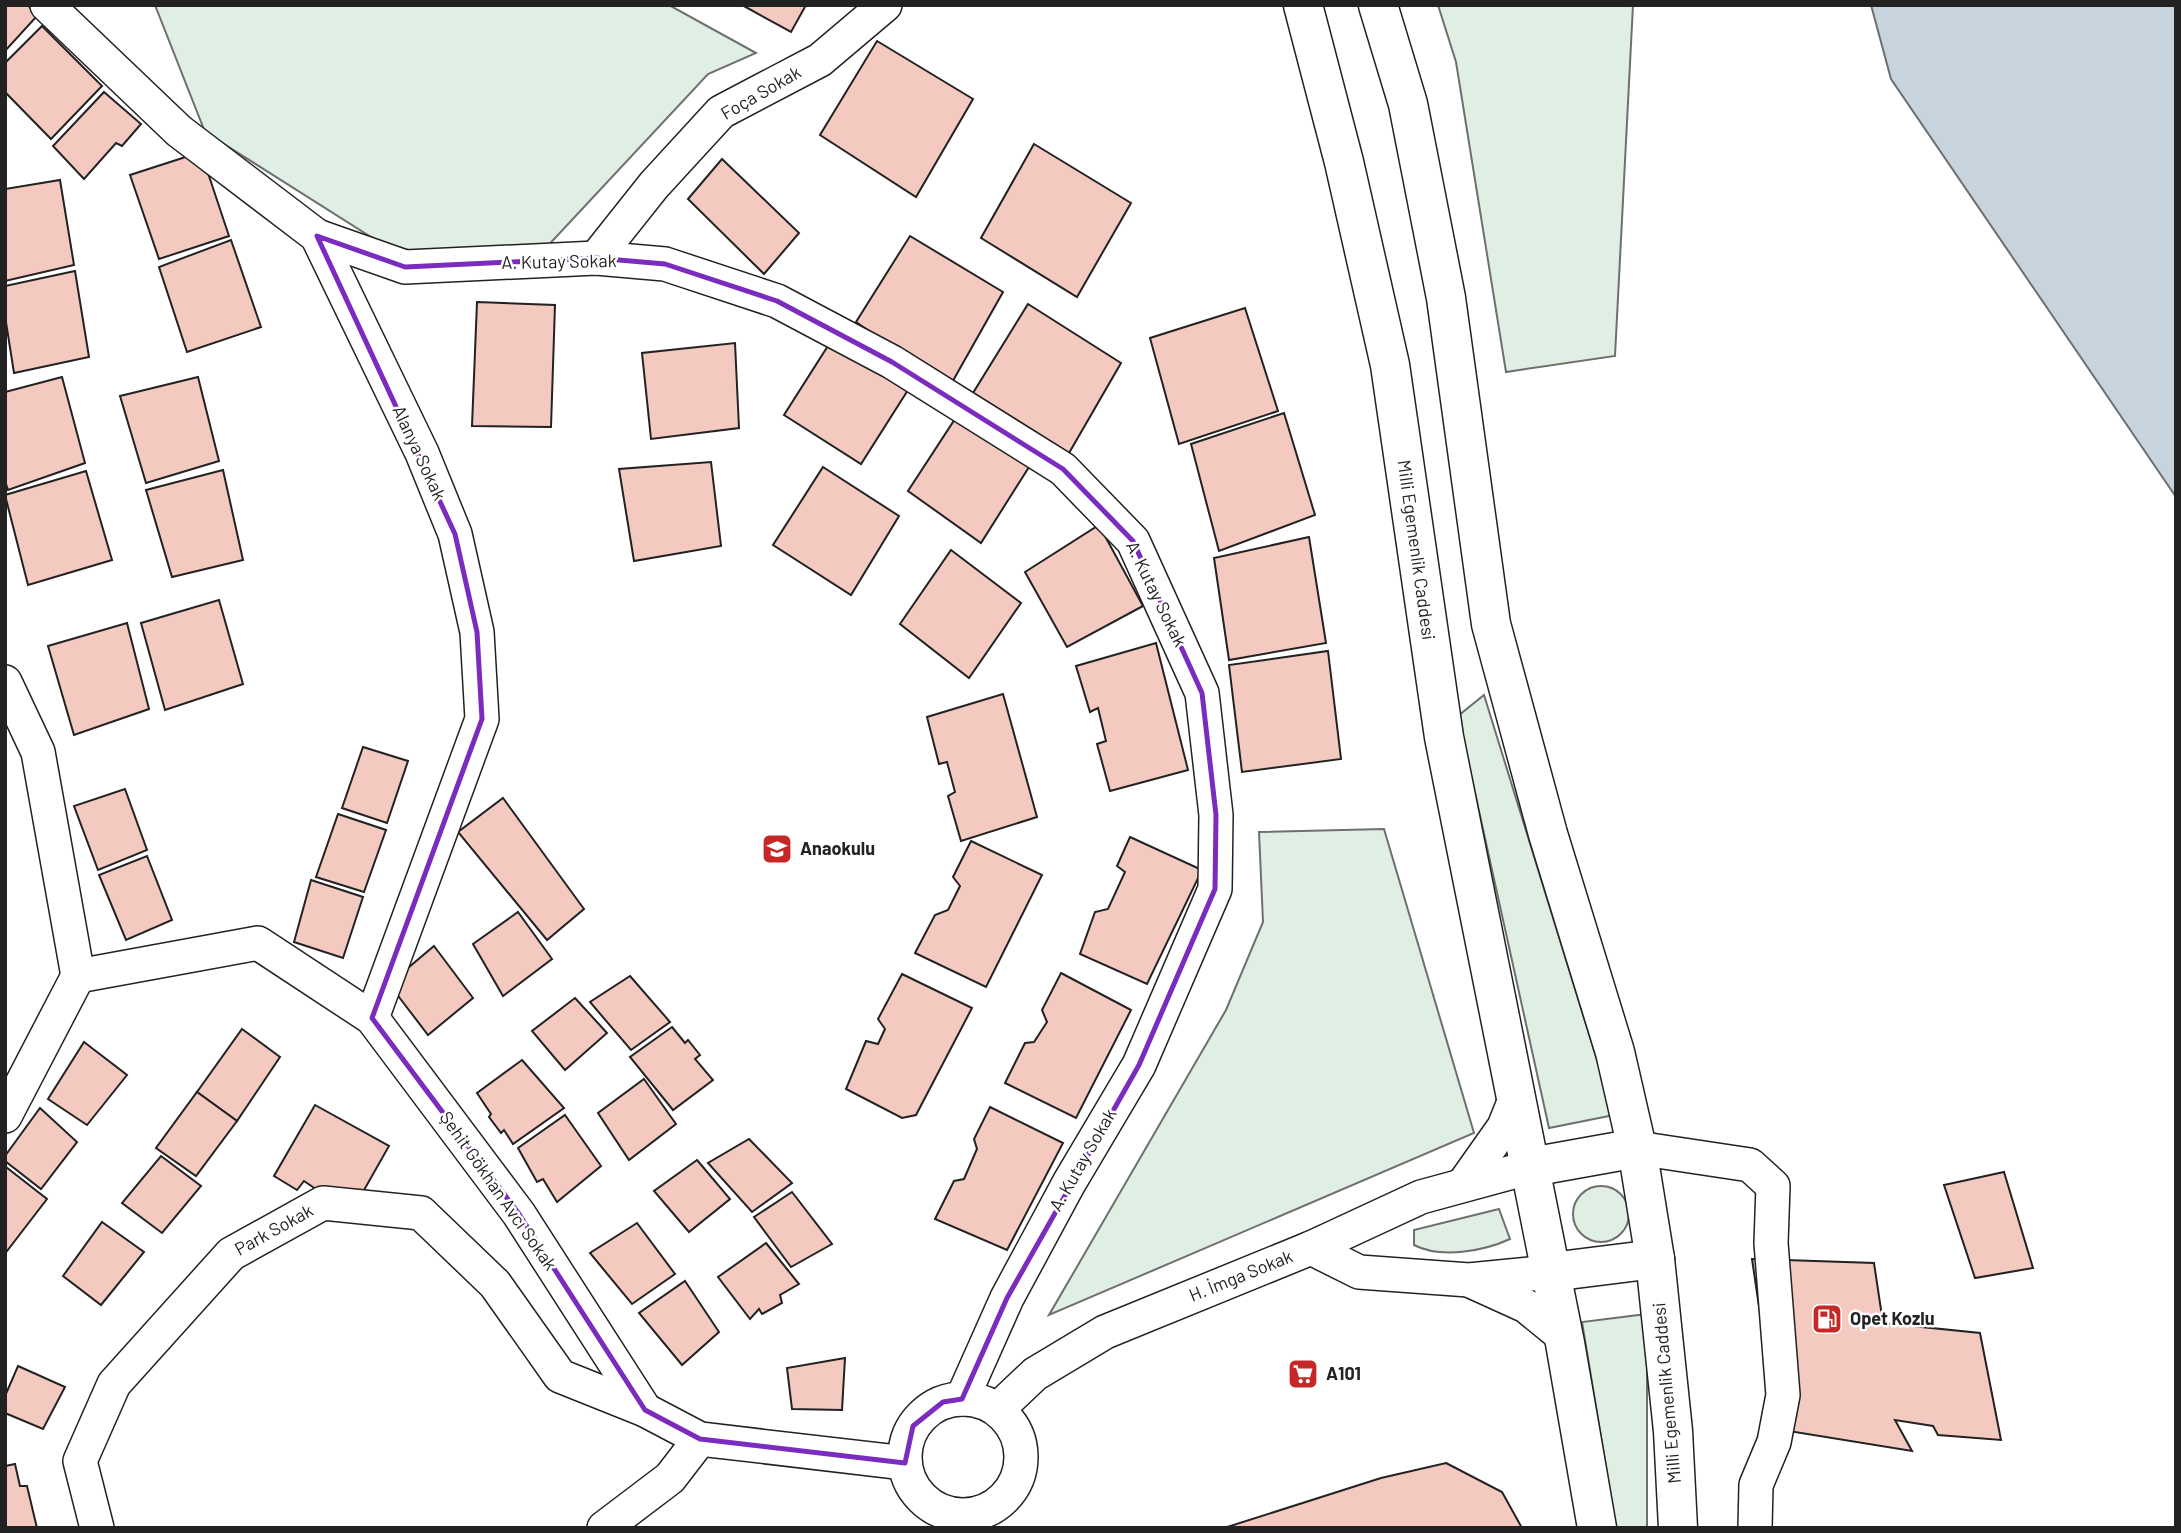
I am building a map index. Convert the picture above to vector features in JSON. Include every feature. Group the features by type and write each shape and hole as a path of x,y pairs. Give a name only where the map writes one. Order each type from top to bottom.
{"highway":[{"name":"Milli Egemenlik Caddesi","path":"1303,5 1344,162 1390,365 1444,737 1551,1272"},
{"name":"Milli Egemenlik Caddesi","path":"1378,5 1408,104 1446,298 1490,624 1548,834 1615,1052 1637,1148 1655,1259 1673,1431 1678,1528"},
{"path":"1531,1167 1637,1148"},
{"path":"1597,1528 1551,1272 1655,1259"}],"street":[{"name":"Alanya Sokak","path":"47,5 179,131 317,236 422,453 456,534 477,632 482,719 372,1018"},
{"name":"Foça Sokak","path":"596,258 654,185 721,112 820,60 886,5"},
{"name":"A. Kutay Sokak","path":"317,236 405,267 596,258 665,264 777,301 892,362 1063,469 1133,541 1202,693 1216,815 1215,889 1139,1065 1069,1183 1007,1297 962,1399"},
{"path":"5,682 38,752 78,976 5,1116"},
{"name":"Şehit Gökhan Avcı Sokak","path":"78,976 258,943 372,1018 519,1214 645,1410 700,1439 905,1463"},
{"path":"1463,1185 1500,1134 1516,1097"},
{"path":"1637,1148 1750,1165 1773,1186 1771,1243 1783,1395 1774,1442 1756,1485 1755,1528"},
{"path":"1311,1248 1383,1213 1463,1185 1531,1167"},
{"name":"Park Sokak","path":"97,1528 80,1461 114,1384 230,1254 323,1203 421,1213 495,1284 560,1376 645,1410"},
{"name":"H. İmga Sokak","path":"998,1409 1035,1374 1105,1332 1311,1248 1359,1272 1469,1280 1551,1272"},
{"path":"1469,1280 1526,1306 1564,1337"},
{"path":"962,1399 981,1401 998,1409 1012,1423 1020,1441 1022,1460 1000,1518 974,1514 939,1519 910,1482 905,1463 906,1444 920,1419 943,1402 962,1399"},
{"path":"604,1528 670,1478 700,1439"}],"highlighted area":[{"path":"317,236 405,267 596,258 665,264 777,301 892,362 1063,469 1133,541 1202,693 1216,815 1215,889 1139,1065 1007,1298 962,1399 943,1402 913,1426 905,1463 700,1439 645,1410 519,1214 372,1018 482,719 477,632 455,534"}],"green space":[{"path":"155,5 669,5 756,53 708,74 543,251 401,256 205,132"},
{"path":"1438,5 1633,5 1615,356 1506,372 1456,62"},
{"path":"1484,695 1614,1115 1549,1128 1458,716"},
{"path":"1384,829 1474,1133 1049,1315 1226,1010 1263,922 1259,832"},
{"path":"1601,1186 1612,1188 1621,1194 1627,1203 1627,1225 1621,1234 1612,1240 1601,1242 1590,1240 1581,1234 1575,1225 1573,1214 1575,1203 1581,1194 1590,1188"},
{"path":"1499,1209 1510,1239 1462,1252 1437,1252 1414,1245 1414,1230"},
{"path":"1647,1314 1647,1528 1616,1528 1582,1322"}],"shaded area":[{"path":"1871,5 2176,5 2176,497 1891,79"}],"building":[{"path":"5,5 28,5 37,16 5,51"},
{"path":"742,5 806,5 791,32"},
{"path":"42,26 102,86 51,139 5,92 5,63"},
{"path":"877,41 973,99 916,197 820,135"},
{"path":"104,92 141,124 122,146 116,143 84,179 53,146"},
{"path":"1034,144 1131,203 1077,297 981,238"},
{"path":"201,152 229,236 159,259 130,175"},
{"path":"722,159 799,233 764,274 688,199"},
{"path":"60,180 74,265 5,281 5,189"},
{"path":"910,236 1003,292 950,386 856,322"},
{"path":"231,240 261,327 187,352 159,267"},
{"path":"75,271 89,357 14,373 5,316 5,286"},
{"path":"477,302 555,305 551,427 472,426"},
{"path":"1028,304 1121,363 1069,453 973,393"},
{"path":"1245,308 1278,411 1179,444 1150,338"},
{"path":"833,338 908,390 861,464 784,415"},
{"path":"735,343 739,428 651,439 642,353"},
{"path":"62,377 85,463 8,490 5,481 5,392"},
{"path":"198,377 219,461 146,483 120,396"},
{"path":"1284,413 1315,515 1219,551 1191,444"},
{"path":"955,419 1029,467 981,543 908,491"},
{"path":"711,462 721,546 634,561 619,469"},
{"path":"823,467 899,516 851,595 773,545"},
{"path":"223,470 243,560 172,577 146,490"},
{"path":"86,471 112,560 28,585 5,495"},
{"path":"1099,525 1143,606 1067,647 1025,572"},
{"path":"1309,537 1326,643 1229,660 1214,558"},
{"path":"951,550 1021,603 969,678 900,624"},
{"path":"219,600 243,684 165,710 141,623"},
{"path":"127,623 149,709 74,735 48,646"},
{"path":"1156,643 1188,770 1110,791 1097,744 1106,741 1098,708 1090,712 1076,666"},
{"path":"1328,651 1341,759 1242,772 1229,665"},
{"path":"1003,694 1037,817 961,841 948,796 955,792 947,762 939,764 927,717"},
{"path":"363,747 408,761 387,823 342,808"},
{"path":"125,789 147,850 98,870 74,806"},
{"path":"503,798 584,909 547,940 458,832"},
{"path":"338,814 386,830 364,892 316,877"},
{"path":"1130,837 1202,870 1147,984 1080,954 1095,912 1108,909 1125,872 1117,866"},
{"path":"971,841 1042,875 986,987 915,953 935,915 948,910 960,886 953,877"},
{"path":"147,856 172,920 126,940 99,875"},
{"path":"311,880 363,897 343,958 294,942"},
{"path":"518,912 552,959 503,996 473,944"},
{"path":"434,946 473,998 428,1035 389,984"},
{"path":"1061,973 1131,1010 1076,1118 1005,1083 1025,1043 1034,1042 1047,1022 1042,1010"},
{"path":"902,974 972,1008 916,1115 902,1118 846,1089 866,1041 878,1044 885,1029 878,1019"},
{"path":"630,976 670,1022 631,1050 590,1002"},
{"path":"575,998 607,1033 565,1070 532,1031"},
{"path":"672,1027 685,1043 688,1040 700,1055 695,1059 713,1080 673,1110 630,1057"},
{"path":"242,1029 280,1057 237,1121 197,1092"},
{"path":"84,1042 127,1075 87,1125 48,1099"},
{"path":"522,1060 564,1108 513,1144 504,1130 501,1133 489,1117 491,1114 477,1093"},
{"path":"644,1079 676,1124 629,1160 598,1113"},
{"path":"197,1092 237,1121 196,1176 156,1148"},
{"path":"315,1105 389,1146 351,1213 304,1181 297,1190 274,1176"},
{"path":"990,1107 1063,1143 1007,1250 935,1219 954,1181 964,1179 977,1149 974,1139"},
{"path":"40,1108 77,1142 41,1189 5,1161 5,1156"},
{"path":"565,1115 601,1166 557,1202 543,1179 537,1182 518,1148"},
{"path":"749,1139 792,1183 752,1212 708,1163"},
{"path":"161,1156 201,1186 162,1233 122,1203"},
{"path":"697,1160 730,1199 689,1232 654,1191"},
{"path":"6,1167 47,1199 7,1251 5,1250"},
{"path":"2004,1172 2033,1268 1975,1278 1944,1185"},
{"path":"792,1192 832,1244 791,1267 754,1217"},
{"path":"102,1222 144,1252 101,1305 63,1276"},
{"path":"637,1223 675,1274 632,1304 590,1253"},
{"path":"766,1243 799,1284 780,1295 782,1303 762,1314 759,1309 750,1319 718,1277"},
{"path":"1752,1259 1874,1263 1883,1323 1980,1333 2001,1440 1938,1435 1933,1426 1895,1420 1912,1451 1777,1429"},
{"path":"685,1281 719,1332 682,1365 639,1313"},
{"path":"845,1358 842,1410 792,1409 787,1368"},
{"path":"18,1366 65,1387 43,1429 5,1413 5,1396"},
{"path":"1446,1463 1502,1492 1522,1528 1224,1528 1381,1478"},
{"path":"15,1464 20,1486 27,1486 37,1528 5,1528 5,1466"}],"place":[{"name":"Anaokulu","path":"777,849"},
{"name":"Opet Kozlu","path":"1827,1319"},
{"name":"A101","path":"1303,1374"}]}
